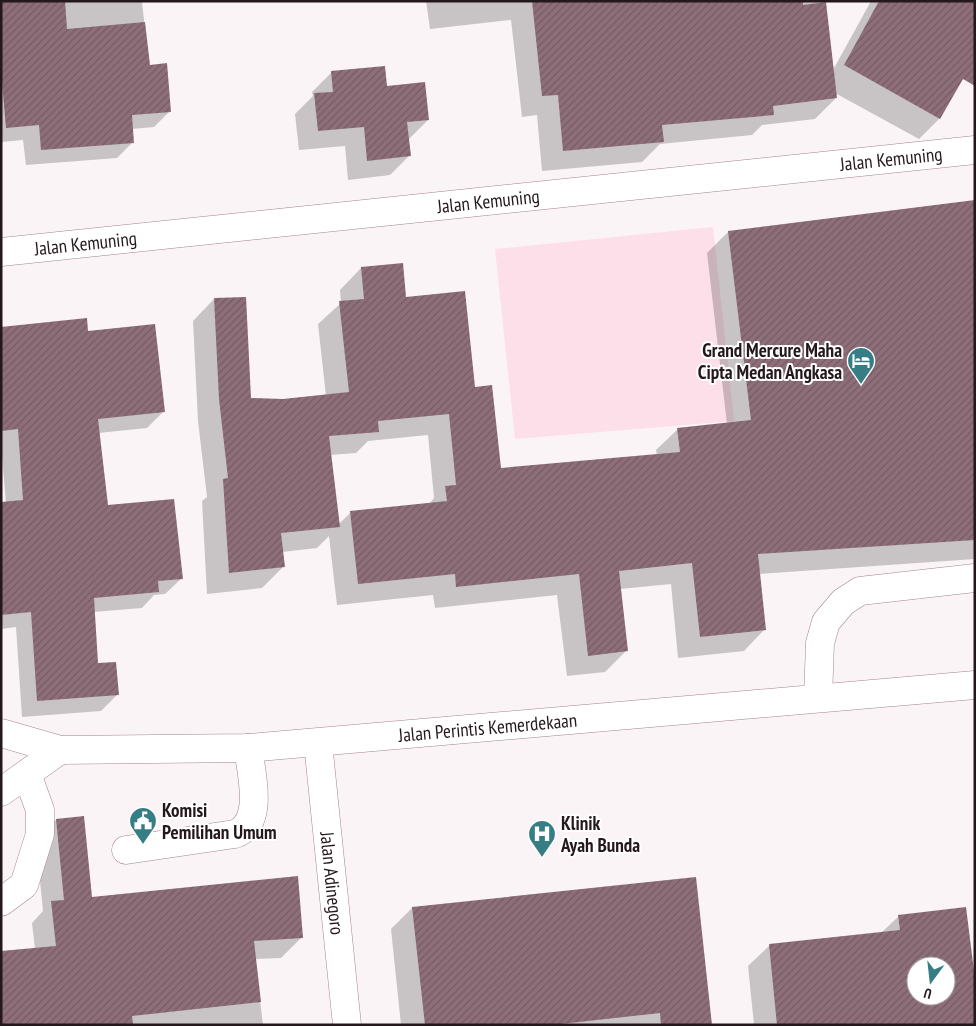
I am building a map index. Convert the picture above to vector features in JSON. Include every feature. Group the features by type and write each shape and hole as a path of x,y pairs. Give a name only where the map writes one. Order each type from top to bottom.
{"street":[{"name":"Jalan Kemuning","path":"1,252 975,150"},
{"path":"818,698 820,643 826,622 843,602 860,591 975,578"},
{"name":"Jalan Perintis Kemerdekaan","path":"1,733 60,750 248,748 975,685"},
{"name":"Jalan Adinegoro","path":"318,743 347,1025"},
{"path":"126,850 235,834 243,831 251,817 255,799 248,748"},
{"path":"1,792 60,750"},
{"path":"1,902 24,885 40,834 40,810 27,774"}],"shaded area":[{"path":"713,227 734,421 515,439 495,249"}],"building":[{"path":"1,1 65,1 67,29 145,22 150,65 167,63 171,112 132,115 134,143 41,150 39,125 6,128 1,70"},
{"path":"532,1 803,1 803,5 826,2 837,98 773,106 774,115 662,125 664,142 563,151 558,95 542,96"},
{"path":"879,1 975,1 975,86 963,79 940,119 844,65"},
{"path":"385,66 387,86 425,82 429,120 407,122 411,156 367,161 364,127 318,131 314,93 333,92 331,71"},
{"path":"975,200 975,540 758,554 766,630 700,637 692,563 619,571 628,651 588,656 579,574 456,587 455,574 358,584 350,511 447,501 445,486 456,485 449,414 378,421 379,432 329,436 340,527 281,533 285,567 229,573 223,479 228,478 219,399 214,298 246,297 251,398 283,399 349,392 339,301 364,299 361,267 403,263 406,297 465,291 475,387 492,385 501,468 680,452 677,428 751,420 728,231"},
{"path":"87,318 88,331 155,324 165,412 98,419 108,505 174,499 183,579 158,581 159,592 94,598 98,663 116,662 119,695 37,701 31,612 1,615 1,502 23,500 18,429 1,431 1,327"},
{"path":"84,816 92,897 298,876 303,938 254,941 261,1002 132,1016 133,1025 1,1025 1,951 56,946 51,901 64,900 56,819"},
{"path":"696,877 712,1025 661,1025 660,1013 552,1025 425,1025 412,907"},
{"path":"966,907 975,979 975,1025 777,1025 769,944 900,930 898,915"}],"place":[{"name":"Grand Mercure Maha Cipta Medan Angkasa","path":"861,385"},
{"name":"Komisi Pemilihan Umum","path":"143,845"},
{"name":"Klinik Ayah Bunda","path":"542,858"}]}
